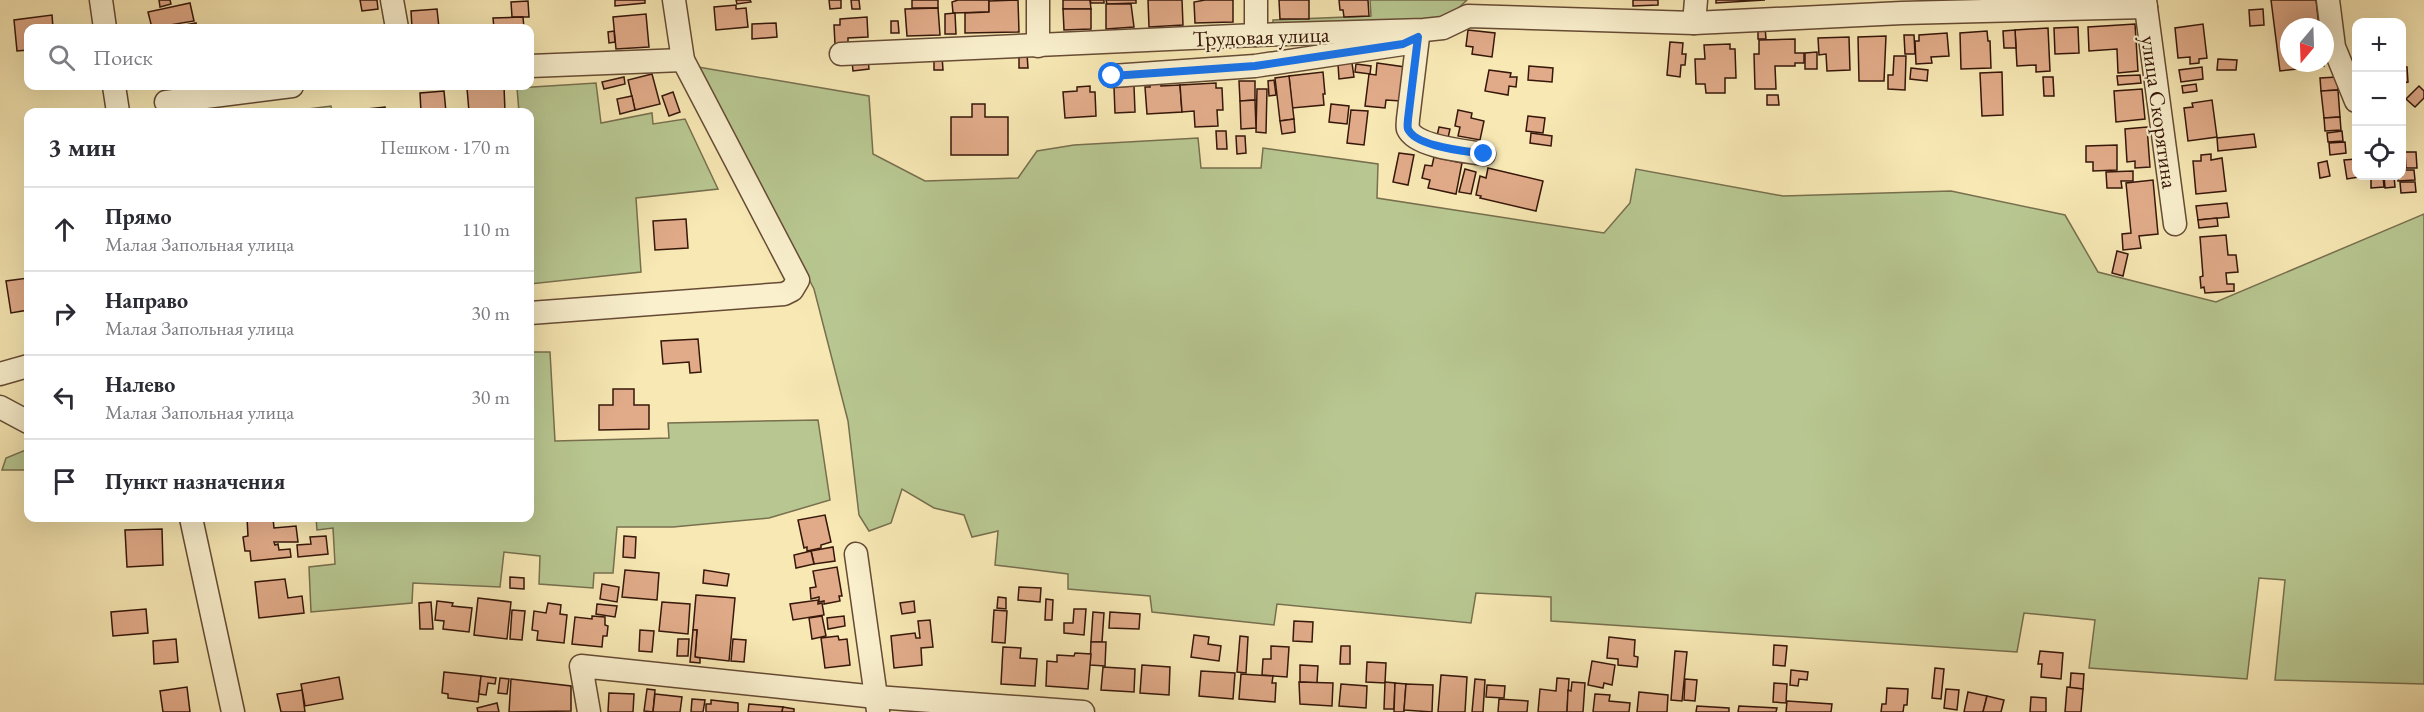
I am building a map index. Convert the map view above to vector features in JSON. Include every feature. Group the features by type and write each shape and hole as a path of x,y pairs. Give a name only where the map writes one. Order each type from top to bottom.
{"street":[{"path":"101,0 104,24"},
{"path":"392,0 396,24"},
{"path":"534,313 784,294 792,290 798,280 683,60 674,0"},
{"path":"1038,0 1038,46"},
{"path":"1256,0 1256,35"},
{"path":"1694,23 1696,0"},
{"path":"2328,0 2334,47 2352,91"},
{"name":"Трудовая улица","path":"841,54 1256,35 1421,34 1443,28 1472,8 1694,23 1902,7 2145,3"},
{"name":"улица Скорятина","path":"2145,3 2175,224"},
{"path":"1112,76 1255,66 1403,44 1421,34"},
{"path":"1421,34 1408,129 1415,138 1426,143 1484,154"},
{"path":"534,66 683,60"},
{"path":"115,90 117,108"},
{"path":"166,102 260,90"},
{"path":"0,374 24,367"},
{"path":"0,407 24,420"},
{"path":"192,522 233,712"},
{"path":"856,554 877,704"},
{"path":"589,712 581,666 877,704 1083,712"}],"green space":[{"path":"1370,0 1467,0 1447,19 1273,26 1273,20 1371,16"},
{"path":"698,67 869,96 873,154 925,181 1018,178 1037,151 1074,145 1198,138 1201,168 1261,168 1263,148 1378,164 1377,198 1604,233 1630,203 1636,169 1783,196 1951,191 2065,215 2098,272 2216,302 2424,214 2424,684 2275,680 2285,580 2259,578 2247,679 2089,668 2095,620 2024,613 2017,652 1551,621 1551,597 1476,593 1471,623 1277,604 1274,625 1152,612 1150,596 1068,589 1068,574 995,565 998,531 972,537 964,515 934,508 902,489 891,523 869,531 859,515 848,421 814,289"},
{"path":"596,83 601,123 652,113 653,124 685,119 718,189 636,198 641,272 534,284 534,108 519,108 517,90 534,90 534,87"},
{"path":"534,352 550,352 555,441 669,438 668,423 818,420 830,500 769,518 673,527 617,527 613,573 594,573 593,588 539,584 540,556 504,552 500,587 413,583 412,603 311,612 309,567 335,564 333,528 317,530 316,522 534,522"},
{"path":"24,451 24,470 2,470 6,458"}],"building":[{"path":"159,0 170,0 171,4 160,7"},
{"path":"360,0 377,0 378,9 362,11"},
{"path":"615,0 645,0 645,3 615,6"},
{"path":"736,0 750,0 751,2 737,4"},
{"path":"829,0 841,0 841,8 830,9"},
{"path":"851,0 859,0 860,9 852,9"},
{"path":"912,0 938,0 938,8 912,8"},
{"path":"989,0 989,12 953,13 952,2"},
{"path":"1018,0 1019,32 965,33 965,13 989,12 989,1"},
{"path":"1063,0 1090,0 1091,9 1063,9"},
{"path":"1090,0 1104,0 1104,3 1091,3"},
{"path":"1106,0 1136,0 1136,3 1107,4"},
{"path":"1148,0 1182,0 1183,25 1149,27"},
{"path":"1233,0 1233,22 1195,23 1194,2"},
{"path":"1279,0 1309,0 1309,19 1280,19"},
{"path":"1339,0 1368,0 1369,16 1344,17 1343,10 1340,10"},
{"path":"1633,0 1658,0 1658,5 1633,6"},
{"path":"1716,0 1765,0 1716,3"},
{"path":"2271,0 2316,0 2318,18 2280,18 2280,71"},
{"path":"528,1 529,17 512,17 511,2"},
{"path":"190,3 194,21 151,24 148,12"},
{"path":"1106,4 1131,4 1134,27 1106,29"},
{"path":"736,5 736,9 746,8 748,27 716,30 714,7"},
{"path":"938,8 940,35 907,36 905,9"},
{"path":"437,9 439,24 412,24 411,11"},
{"path":"1063,9 1091,9 1091,29 1064,30"},
{"path":"2263,9 2264,25 2250,26 2249,10"},
{"path":"955,13 956,34 945,34 945,14"},
{"path":"646,14 649,47 616,49 613,17"},
{"path":"52,15 53,24 24,24 24,50 17,51 14,20"},
{"path":"523,17 524,24 494,24 493,18"},
{"path":"867,17 868,37 848,38 848,44 835,44 834,25 840,25 840,19"},
{"path":"891,21 898,21 899,33 891,33"},
{"path":"776,23 777,37 752,39 752,24"},
{"path":"2135,24 2138,71 2118,73 2117,49 2089,51 2088,27"},
{"path":"2203,24 2207,58 2199,59 2199,63 2190,64 2190,57 2178,58 2175,28"},
{"path":"1758,27 1765,27 1766,39 1758,39"},
{"path":"2078,27 2079,53 2055,54 2054,28"},
{"path":"2048,28 2050,71 2036,72 2036,65 2017,66 2015,30"},
{"path":"1468,30 1495,33 1492,57 1472,54 1473,47 1466,46"},
{"path":"2015,30 2016,48 2004,48 2003,31"},
{"path":"614,31 615,42 609,43 608,32"},
{"path":"1987,31 1988,41 1990,41 1991,68 1961,69 1960,33"},
{"path":"1947,33 1949,56 1931,57 1932,63 1916,64 1915,41 1919,41 1919,35"},
{"path":"1904,35 1914,35 1915,54 1905,54"},
{"path":"1886,36 1884,81 1859,81 1858,37"},
{"path":"1849,37 1850,70 1827,71 1826,54 1819,55 1818,38"},
{"path":"1795,39 1795,53 1804,53 1804,63 1795,63 1795,66 1775,66 1776,89 1755,89 1754,54 1759,54 1759,40"},
{"path":"1670,42 1683,43 1682,54 1686,54 1685,65 1681,65 1680,77 1667,75"},
{"path":"1730,44 1730,49 1735,49 1736,78 1725,78 1725,93 1706,93 1705,84 1696,84 1695,59 1705,59 1704,45"},
{"path":"1817,52 1817,69 1805,69 1805,53"},
{"path":"1019,54 1027,54 1028,68 1019,68"},
{"path":"934,56 942,56 943,70 934,70"},
{"path":"1894,56 1906,56 1905,90 1888,89 1888,75 1893,75"},
{"path":"868,59 869,69 853,71 852,61"},
{"path":"2218,59 2237,60 2236,70 2217,70"},
{"path":"1352,63 1354,77 1339,79 1338,64"},
{"path":"1377,63 1405,67 1401,101 1386,100 1385,108 1365,106 1369,74 1376,75"},
{"path":"1356,64 1371,66 1370,74 1355,72"},
{"path":"1529,66 1553,68 1552,82 1528,80"},
{"path":"2202,67 2203,79 2181,82 2179,70"},
{"path":"2406,67 2407,67 2408,82 2406,82"},
{"path":"1911,68 1928,70 1927,81 1910,79"},
{"path":"1489,70 1511,73 1510,77 1517,77 1516,87 1509,86 1508,95 1485,91"},
{"path":"1323,72 1324,105 1292,108 1289,76"},
{"path":"2002,72 2003,115 1982,116 1980,73"},
{"path":"652,74 660,104 635,110 628,80"},
{"path":"2140,75 2141,83 2118,85 2117,76"},
{"path":"1289,76 1294,119 1280,121 1275,78"},
{"path":"624,77 625,84 604,89 602,82"},
{"path":"2043,77 2053,77 2054,96 2044,96"},
{"path":"2337,77 2338,90 2321,91 2320,78"},
{"path":"1274,80 1276,95 1269,96 1268,81"},
{"path":"1161,81 1161,86 1180,85 1182,112 1147,114 1145,87 1150,87 1150,82"},
{"path":"1239,81 1255,81 1255,100 1240,101"},
{"path":"1216,83 1216,88 1222,88 1223,110 1217,110 1218,126 1195,127 1194,111 1182,112 1180,85"},
{"path":"2196,84 2197,91 2183,93 2182,86"},
{"path":"1090,86 1090,92 1095,92 1096,116 1065,118 1063,92 1077,91 1077,87"},
{"path":"1134,86 1135,112 1115,113 1114,87"},
{"path":"2419,86 2424,91 2424,98 2415,107 2406,99"},
{"path":"1257,89 1267,89 1266,133 1256,132"},
{"path":"2142,89 2145,119 2116,122 2114,91"},
{"path":"467,90 504,90 505,108 469,108"},
{"path":"2338,90 2340,117 2324,118 2321,91"},
{"path":"444,91 446,108 421,108 420,93"},
{"path":"673,92 680,112 669,116 662,96"},
{"path":"1767,95 1778,95 1779,105 1767,105"},
{"path":"632,96 635,110 620,114 617,99"},
{"path":"1255,100 1256,128 1241,129 1240,101"},
{"path":"2212,100 2217,137 2188,141 2184,108 2193,107 2192,103"},
{"path":"972,104 985,104 985,117 1008,117 1008,155 951,155 951,117 972,117"},
{"path":"1331,104 1349,106 1347,124 1329,122"},
{"path":"1351,110 1368,111 1364,145 1347,143"},
{"path":"1458,110 1472,113 1471,118 1484,121 1480,140 1458,136 1460,127 1455,126"},
{"path":"1528,116 1545,118 1543,133 1526,131"},
{"path":"2340,117 2341,130 2325,131 2324,118"},
{"path":"1294,119 1295,132 1282,134 1280,121"},
{"path":"1439,127 1450,129 1448,138 1437,136"},
{"path":"2147,127 2150,167 2135,168 2135,161 2127,162 2125,129"},
{"path":"1216,131 1226,131 1227,149 1217,149"},
{"path":"2342,131 2343,141 2328,142 2327,133"},
{"path":"1531,133 1552,136 1551,146 1530,143"},
{"path":"2254,134 2256,147 2218,151 2217,138"},
{"path":"1236,136 1245,136 1246,153 1237,154"},
{"path":"2345,142 2346,153 2330,155 2329,143"},
{"path":"2117,145 2117,170 2093,171 2093,162 2086,162 2086,146"},
{"path":"2406,152 2416,152 2417,168 2406,168"},
{"path":"1399,153 1414,155 1408,185 1393,182"},
{"path":"2211,154 2211,160 2222,158 2226,191 2196,194 2193,161 2201,161 2201,155"},
{"path":"1434,157 1462,163 1456,194 1428,188 1430,180 1422,178 1425,165 1432,166"},
{"path":"2352,159 2352,178 2347,179 2344,160"},
{"path":"2327,161 2330,176 2320,178 2318,163"},
{"path":"1488,168 1543,181 1536,211 1480,198 1481,196 1476,195 1480,176 1486,178"},
{"path":"1465,169 1476,172 1471,194 1459,192"},
{"path":"2406,170 2414,170 2415,180 2398,181 2406,180"},
{"path":"2133,171 2133,181 2121,181 2122,188 2107,188 2106,172"},
{"path":"2153,180 2158,234 2139,236 2141,248 2123,250 2122,234 2131,233 2126,183"},
{"path":"2371,180 2383,180 2384,187 2371,188"},
{"path":"2384,180 2394,180 2395,187 2385,188"},
{"path":"2400,182 2415,182 2416,192 2401,193"},
{"path":"2227,203 2229,217 2198,220 2196,206"},
{"path":"2217,218 2218,226 2199,228 2198,220"},
{"path":"686,219 688,248 655,250 653,221"},
{"path":"2226,235 2228,255 2236,255 2238,272 2226,273 2227,284 2234,284 2234,291 2205,293 2204,287 2201,288 2200,277 2203,276 2200,237"},
{"path":"2117,251 2128,254 2123,276 2112,273"},
{"path":"24,279 24,311 11,313 6,281"},
{"path":"698,339 701,372 690,373 689,362 663,364 661,341"},
{"path":"613,389 634,389 634,405 649,405 649,429 599,430 599,405 613,405"},
{"path":"825,515 831,542 821,545 821,548 807,551 807,547 804,548 798,520"},
{"path":"247,522 273,522 274,528 296,526 298,542 274,542 275,545 278,544 279,550 290,549 291,557 251,561 250,551 245,551 243,537 248,536"},
{"path":"162,529 163,565 127,567 125,530"},
{"path":"326,536 328,554 298,557 297,545 311,544 310,537"},
{"path":"624,536 636,537 635,558 623,557"},
{"path":"833,547 835,561 814,564 811,551"},
{"path":"811,551 814,564 796,568 794,555"},
{"path":"837,567 842,596 839,596 840,601 824,604 824,601 819,602 819,597 811,599 810,588 816,587 813,571"},
{"path":"625,570 659,573 657,600 622,597"},
{"path":"704,570 729,574 727,586 703,583"},
{"path":"510,577 524,578 524,589 510,588"},
{"path":"285,579 288,598 302,596 304,613 259,618 255,582"},
{"path":"602,584 619,587 617,602 600,599"},
{"path":"1019,587 1041,588 1040,602 1018,600"},
{"path":"696,595 735,598 729,661 695,657 697,630 693,630"},
{"path":"998,597 1006,598 1006,609 997,608"},
{"path":"478,598 511,602 507,639 474,635"},
{"path":"1046,599 1053,600 1052,620 1045,620"},
{"path":"818,600 818,604 822,603 824,615 793,620 790,604"},
{"path":"437,601 453,603 452,606 472,608 469,632 443,629 444,621 435,620"},
{"path":"914,601 915,612 902,614 900,603"},
{"path":"431,602 433,629 420,629 419,603"},
{"path":"662,602 690,604 688,634 659,631"},
{"path":"548,603 561,605 560,614 567,615 564,643 537,640 538,631 532,630 534,611 546,613"},
{"path":"597,604 617,606 615,617 596,614"},
{"path":"146,609 148,633 113,636 111,612"},
{"path":"1074,609 1086,609 1084,635 1064,633 1064,623 1073,623"},
{"path":"512,610 525,611 522,640 510,639"},
{"path":"994,610 1007,611 1005,643 992,642"},
{"path":"1093,612 1104,613 1102,642 1091,642"},
{"path":"1110,612 1140,614 1139,629 1109,628"},
{"path":"592,616 605,617 605,625 608,626 607,636 603,636 602,647 572,644 575,617 592,619"},
{"path":"822,616 826,636 812,639 809,618"},
{"path":"844,616 845,626 828,629 827,618"},
{"path":"930,620 933,647 921,648 922,665 894,668 891,636 915,633 916,638 920,638 918,621"},
{"path":"1294,621 1313,622 1312,642 1293,641"},
{"path":"640,630 654,631 652,652 639,651"},
{"path":"693,630 697,630 695,657 700,658 700,663 690,662"},
{"path":"1194,635 1209,637 1208,644 1221,646 1219,661 1191,657"},
{"path":"838,636 839,640 847,639 850,665 825,668 821,638"},
{"path":"1240,636 1248,637 1246,673 1237,672"},
{"path":"1609,637 1635,640 1634,656 1638,657 1637,667 1618,665 1618,659 1607,658"},
{"path":"176,639 178,662 154,664 153,641"},
{"path":"678,639 689,639 688,656 677,656"},
{"path":"733,639 746,640 744,662 731,661"},
{"path":"1091,642 1106,642 1105,666 1090,665"},
{"path":"1774,645 1787,646 1785,666 1773,665"},
{"path":"1271,646 1289,647 1287,677 1262,675 1263,659 1271,659"},
{"path":"1341,646 1350,646 1350,664 1340,664"},
{"path":"1003,647 1021,648 1020,658 1037,659 1035,686 1001,684"},
{"path":"1675,651 1687,652 1682,701 1671,700"},
{"path":"2040,651 2063,653 2061,679 2041,677 2042,664 2038,664"},
{"path":"1075,653 1091,654 1088,689 1046,686 1047,661 1057,662 1057,655 1074,656"},
{"path":"1592,661 1615,665 1612,685 1604,683 1603,688 1588,685"},
{"path":"1367,662 1386,663 1385,683 1366,682"},
{"path":"1142,665 1170,667 1169,695 1140,693"},
{"path":"1300,665 1318,666 1317,683 1300,682"},
{"path":"1103,667 1135,669 1134,692 1101,690"},
{"path":"1935,668 1944,669 1941,699 1932,698"},
{"path":"1791,670 1808,672 1807,680 1799,679 1798,686 1790,685"},
{"path":"1201,671 1235,673 1233,699 1199,696"},
{"path":"444,672 481,676 478,702 448,698 448,694 442,693"},
{"path":"2071,673 2084,674 2083,689 2070,688"},
{"path":"1241,674 1273,676 1272,683 1276,683 1275,702 1239,699"},
{"path":"1441,675 1467,677 1465,712 1438,712"},
{"path":"481,676 496,678 495,684 488,683 486,695 479,694"},
{"path":"339,677 343,699 305,706 301,684"},
{"path":"500,678 509,679 507,694 498,693"},
{"path":"1557,678 1569,679 1567,712 1538,712 1540,689 1556,691"},
{"path":"511,679 571,686 571,711 509,712"},
{"path":"1475,679 1485,680 1483,712 1472,712"},
{"path":"1685,679 1697,680 1695,701 1684,700"},
{"path":"1299,682 1333,683 1332,706 1300,704"},
{"path":"1385,682 1395,683 1394,709 1384,709"},
{"path":"1572,682 1585,683 1583,712 1567,712 1568,690 1571,691"},
{"path":"1395,683 1406,684 1404,712 1394,712"},
{"path":"1774,683 1787,684 1786,703 1773,702"},
{"path":"1341,684 1367,686 1366,708 1339,706"},
{"path":"1406,684 1433,685 1432,712 1404,710"},
{"path":"1487,685 1505,686 1504,698 1486,697"},
{"path":"187,687 190,712 163,712 160,691"},
{"path":"2067,687 2083,689 2081,712 2065,712"},
{"path":"1887,688 1908,689 1907,705 1904,705 1903,712 1881,712 1882,704 1886,704"},
{"path":"647,689 655,690 653,712 644,711"},
{"path":"1946,689 1959,690 1957,710 1944,708"},
{"path":"302,690 305,712 281,712 277,694"},
{"path":"1639,692 1668,695 1667,712 1637,712"},
{"path":"1968,692 1987,696 1983,712 1964,712"},
{"path":"609,693 634,694 633,712 608,712"},
{"path":"655,694 682,697 680,712 653,712"},
{"path":"1595,694 1610,695 1609,701 1630,703 1629,712 1593,712"},
{"path":"1987,696 2004,700 2001,712 1983,712"},
{"path":"2031,697 2046,698 2046,712 2030,712"},
{"path":"692,699 705,700 703,712 691,712"},
{"path":"1499,699 1528,701 1527,712 1498,712"},
{"path":"711,700 738,703 738,712 706,712 706,704 711,704"},
{"path":"1787,701 1832,704 1831,712 1786,712"},
{"path":"497,703 499,712 478,712 477,708"},
{"path":"749,704 783,707 782,712 748,712"},
{"path":"1697,706 1729,708 1729,712 1696,712"},
{"path":"1739,706 1777,708 1776,712 1738,712"},
{"path":"783,707 794,709 794,712 782,712"}],"route":[{"path":"1112,76 1255,66 1403,44 1418,37 1408,129 1415,138 1426,143 1484,154"}]}
